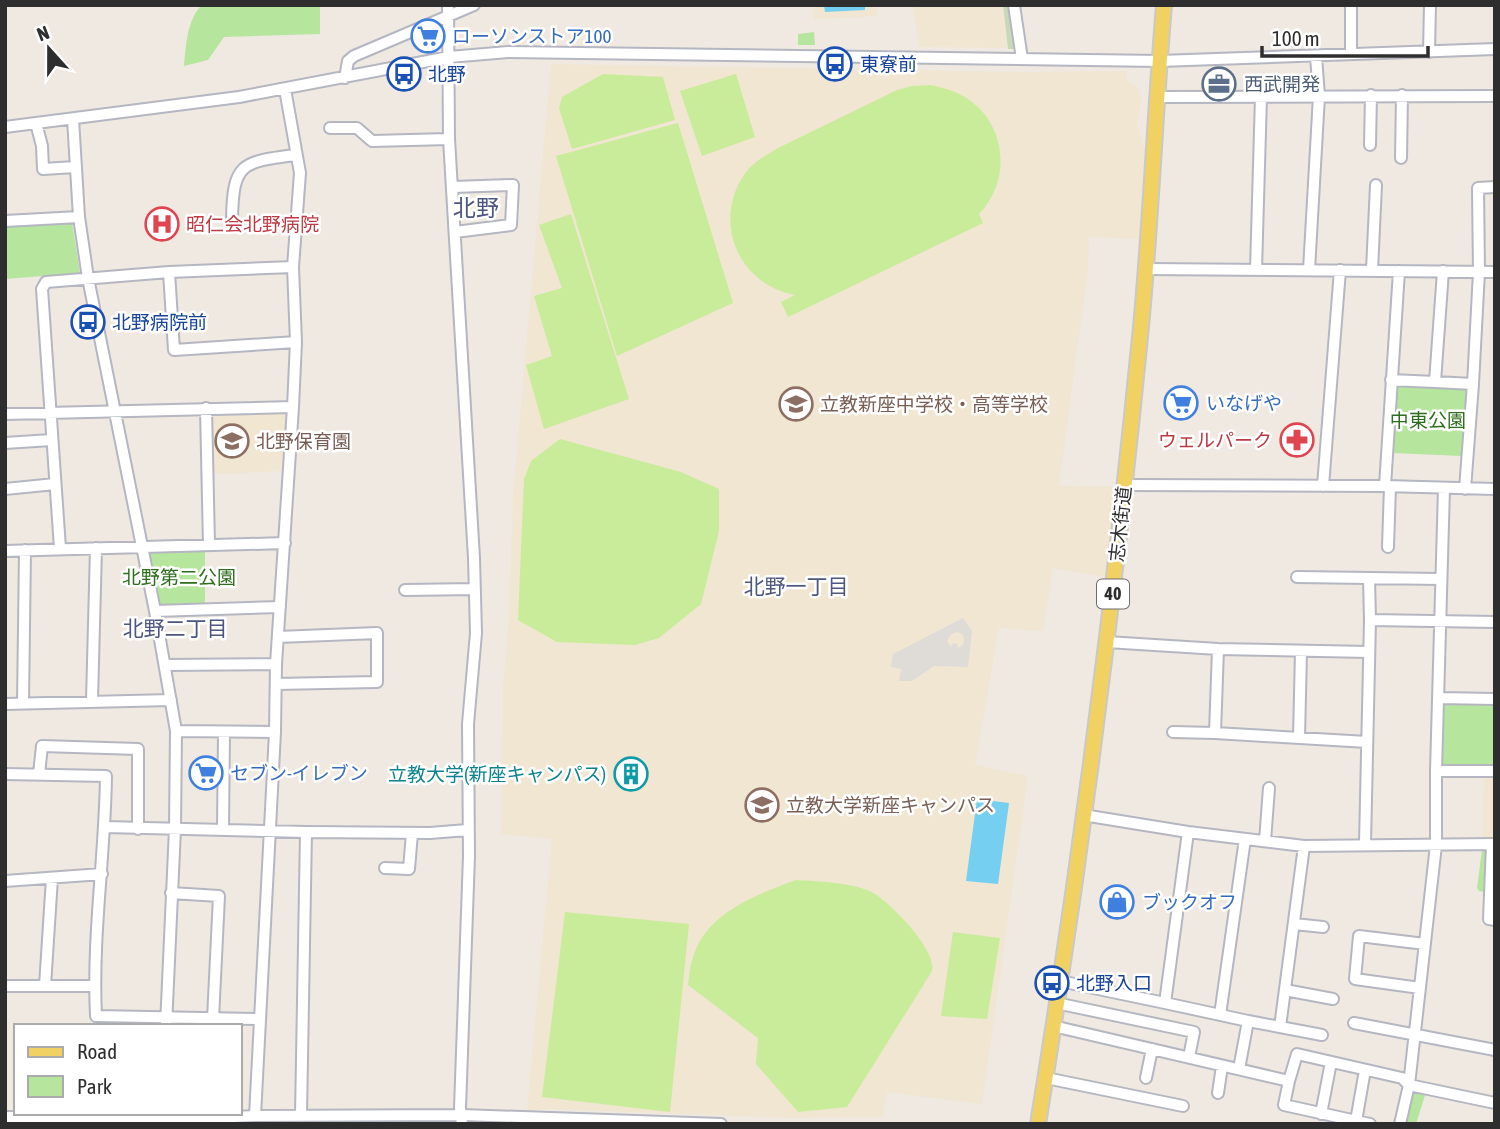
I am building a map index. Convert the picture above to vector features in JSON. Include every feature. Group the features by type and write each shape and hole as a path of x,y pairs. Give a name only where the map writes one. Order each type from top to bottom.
{"main road":[{"name":"志木街道","path":"1038,1124 1107,642 1146,269 1164,5"}],"street":[{"path":"345,78 348,61 354,56 448,11 474,5"},
{"path":"1014,5 1022,59"},
{"path":"1351,5 1351,54"},
{"path":"1429,52 1430,5"},
{"path":"448,11 449,139 476,633 468,724 469,856 460,1108 462,1119"},
{"path":"5,127 213,101 449,57 495,52 1160,61 1495,49"},
{"path":"1309,270 1319,96 1316,56"},
{"path":"255,1116 275,732 276,664 296,342 293,267 300,173 285,89"},
{"path":"1370,145 1371,95"},
{"path":"1401,158 1402,95"},
{"path":"1256,270 1261,96"},
{"path":"1158,97 1495,96"},
{"path":"73,119 79,217 88,278 155,611 176,732 175,829 166,1022"},
{"path":"36,123 42,146 43,169 75,167"},
{"path":"330,128 357,128 372,141 449,139"},
{"path":"232,220 235,181 240,173 256,160 295,155"},
{"path":"453,187 513,185 511,225 455,232"},
{"path":"1372,270 1376,185"},
{"path":"1465,489 1479,271 1478,188 1495,187"},
{"path":"5,221 79,217"},
{"path":"60,548 42,289 46,282 169,272 293,267"},
{"path":"1146,269 1495,272"},
{"path":"1323,486 1340,270"},
{"path":"1388,547 1391,380 1399,271"},
{"path":"1435,382 1443,271"},
{"path":"169,272 174,350 296,342"},
{"path":"1391,380 1473,384"},
{"path":"5,414 293,407"},
{"path":"206,408 209,545"},
{"path":"5,443 51,440"},
{"path":"5,489 55,484"},
{"path":"1124,485 1495,489"},
{"path":"1400,1124 1409,1085 1436,845 1444,488"},
{"path":"5,551 285,543"},
{"path":"92,700 96,548"},
{"path":"23,703 25,550"},
{"path":"1297,577 1441,579"},
{"path":"1365,844 1369,578"},
{"path":"405,590 475,589"},
{"path":"155,611 280,607"},
{"path":"1370,620 1495,622"},
{"path":"276,684 377,682 377,634 278,637"},
{"path":"1107,642 1218,649 1369,652"},
{"path":"1215,733 1218,649"},
{"path":"1299,738 1301,652"},
{"path":"165,665 276,664"},
{"path":"1439,698 1495,699"},
{"path":"5,704 171,700"},
{"path":"176,732 275,732"},
{"path":"223,830 225,732"},
{"path":"1173,732 1367,742"},
{"path":"38,774 42,746 138,749 138,829"},
{"path":"1436,771 1495,771"},
{"path":"5,774 106,776 94,986 96,1016 166,1022 259,1019"},
{"path":"1265,841 1269,788"},
{"path":"1083,815 1188,832 1304,845 1493,844 1489,919 1495,920"},
{"path":"105,827 269,832 412,833 467,830"},
{"path":"301,1115 306,832"},
{"path":"1165,1003 1188,832"},
{"path":"386,868 408,869 412,833"},
{"path":"1220,1015 1245,839"},
{"path":"1280,1027 1304,845"},
{"path":"5,881 102,874"},
{"path":"45,986 52,878"},
{"path":"171,892 219,896 214,1019"},
{"path":"1293,923 1322,927"},
{"path":"1420,988 1355,979 1359,936 1425,944"},
{"path":"1060,981 1322,1035"},
{"path":"5,986 94,986"},
{"path":"1285,990 1333,999"},
{"path":"1056,1003 1195,1032 1189,1057"},
{"path":"1239,1069 1248,1021"},
{"path":"1354,1023 1495,1051"},
{"path":"1053,1026 1289,1081"},
{"path":"1146,1078 1152,1049"},
{"path":"1370,1124 1284,1105 1297,1054 1402,1078 1409,1085 1495,1103"},
{"path":"1321,1114 1331,1062"},
{"path":"1217,1093 1222,1066"},
{"path":"1356,1121 1365,1070"},
{"path":"1046,1078 1183,1106"},
{"path":"5,1117 70,1121 129,1116 161,1119 301,1115 340,1119 721,1124"}],"shaded area":[{"path":"813,5 876,5 877,16 814,19"},
{"path":"913,5 1003,5 1007,48 919,47"},
{"path":"551,64 1017,72 1127,71 1127,80 1139,89 1141,99 1137,126 1146,152 1139,239 1089,237 1088,269 1059,486 1115,487 1105,577 1053,568 1043,631 999,628 975,765 1028,776 982,1104 887,1092 883,1117 791,1118 527,1110 552,839 501,834 503,687 509,617 513,496"},
{"path":"282,411 285,416 281,471 212,474 211,418 214,414"},
{"path":"963,618 972,631 968,667 934,666 912,681 899,681 901,669 891,667 893,654","holes":["951,634 962,634 963,645 958,648 957,644 953,643 951,647 947,641"]},
{"path":"1484,776 1495,776 1495,839 1482,839"}],"green space":[{"path":"202,5 320,5 320,34 224,37 208,60 184,66 190,25"},
{"path":"1003,5 1008,5 1015,49 1008,49"},
{"path":"814,32 815,45 798,45 798,34"},
{"path":"603,74 663,77 675,120 572,149 559,108 562,97"},
{"path":"736,74 755,137 702,156 680,91"},
{"path":"931,85 963,96 988,120 996,135 1000,168 990,200 979,214 983,223 788,317 781,302 795,295 775,289 759,279 736,249 731,231 731,212 735,193 744,175 755,163 778,148 897,90"},
{"path":"678,123 733,303 617,356 556,156"},
{"path":"571,214 629,399 544,429 526,365 552,356 534,296 562,288 539,225"},
{"path":"72,222 80,273 5,279 5,226"},
{"name":"中東公園","path":"1397,386 1467,387 1462,456 1392,453"},
{"path":"560,439 681,472 719,489 719,531 701,604 659,638 635,645 557,642 518,620 524,479 531,461"},
{"name":"北野第二公園","path":"147,550 205,550 205,606 158,607"},
{"path":"1439,698 1495,699 1495,771 1436,771"},
{"path":"1482,850 1485,850 1488,856 1485,892 1477,888"},
{"path":"796,880 848,885 875,894 911,928 931,961 930,975 847,1107 798,1112 756,1064 758,1038 688,985 693,957 709,928 735,907"},
{"path":"565,912 689,924 670,1112 542,1097"},
{"path":"953,932 1000,938 987,1019 941,1016"},
{"path":"1418,1090 1426,1092 1416,1124 1406,1124 1411,1095"}],"water":[{"path":"824,5 865,5 865,10 825,12"},
{"path":"977,799 1009,803 998,884 966,881"}],"place":[{"name":"ローソンストア100","path":"428,36"},
{"name":"東寮前","path":"835,64"},
{"name":"北野","path":"404,74"},
{"name":"西武開発","path":"1219,84"},
{"name":"昭仁会北野病院","path":"162,224"},
{"name":"北野病院前","path":"88,322"},
{"name":"いなげや","path":"1181,403"},
{"name":"立教新座中学校・高等学校","path":"796,404"},
{"name":"ウェルパーク","path":"1297,440"},
{"name":"北野保育園","path":"232,441"},
{"name":"セブン-イレブン","path":"206,773"},
{"name":"立教大学(新座キャンパス)","path":"631,774"},
{"name":"立教大学新座キャンパス","path":"762,805"},
{"name":"ブックオフ","path":"1117,902"},
{"name":"北野入口","path":"1052,983"}],"district":[{"name":"北野","path":"476,208"},
{"name":"北野一丁目","path":"796,587"},
{"name":"北野二丁目","path":"175,629"}]}
